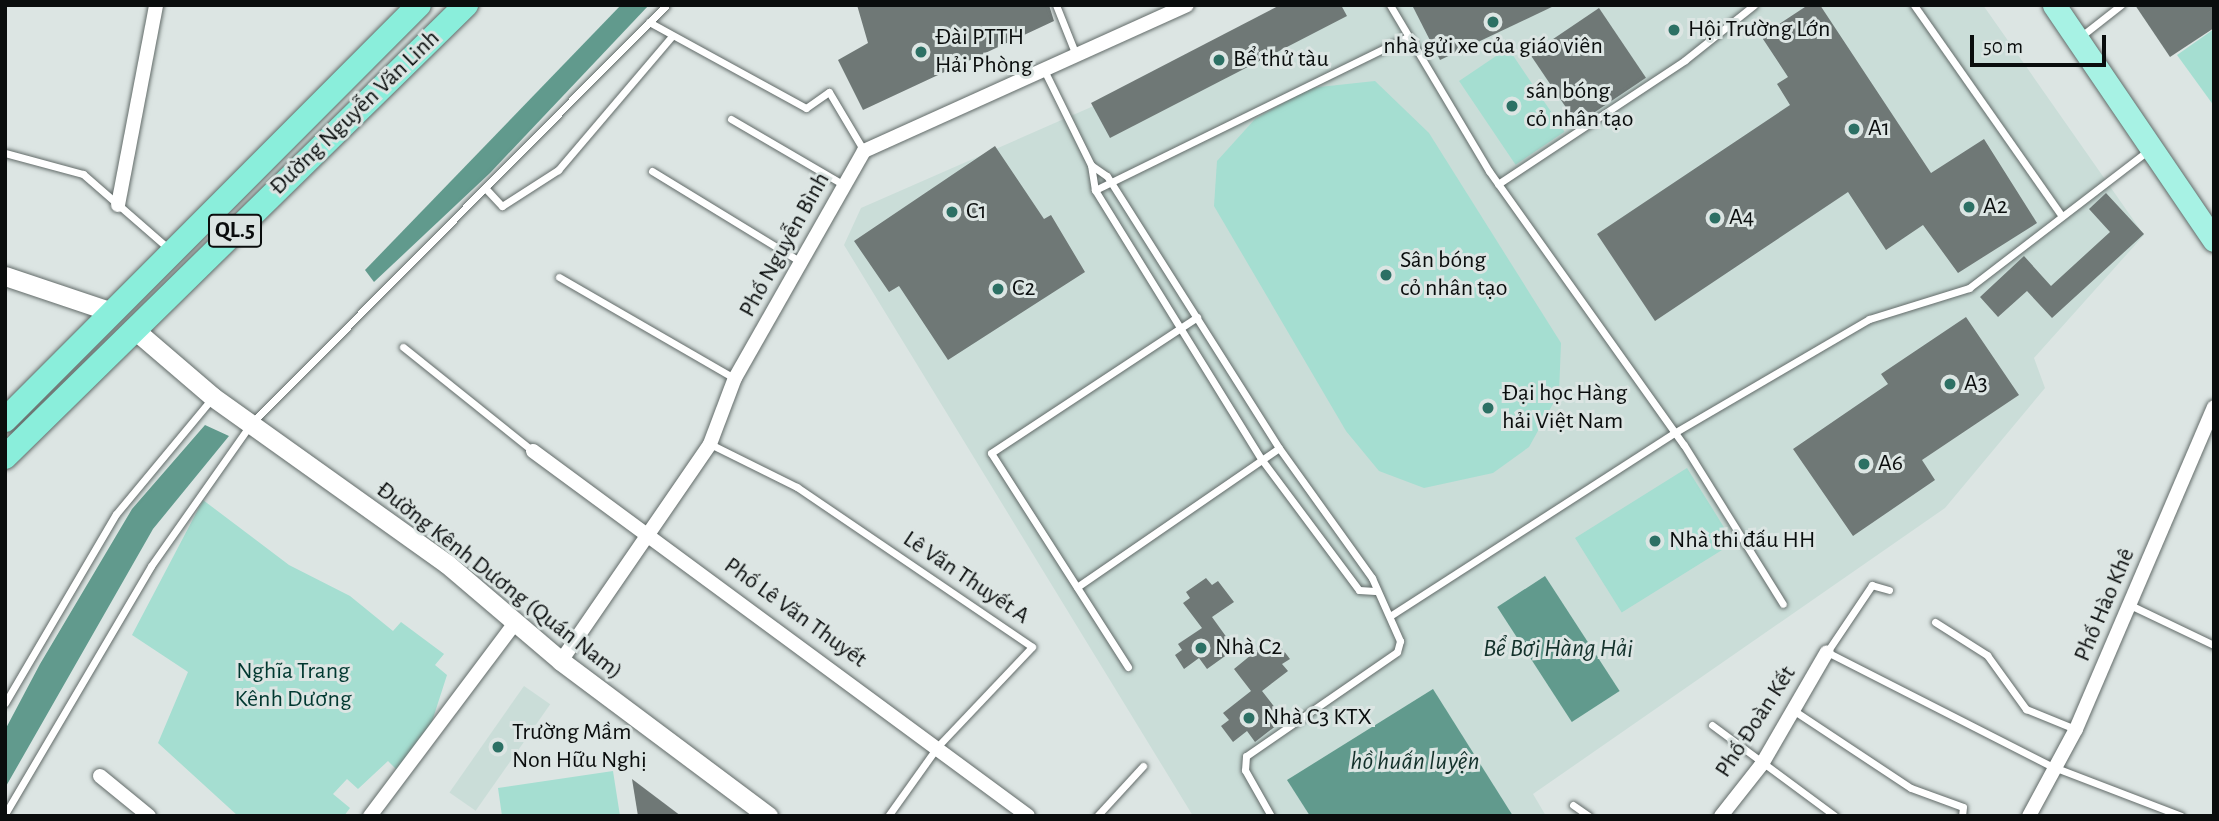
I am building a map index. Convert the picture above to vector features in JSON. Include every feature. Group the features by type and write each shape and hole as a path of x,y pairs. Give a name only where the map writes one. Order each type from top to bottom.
{"highway":[{"name":"Đường Nguyễn Văn Linh","path":"9,410 112,312 419,5"},
{"name":"Đường Nguyễn Văn Linh","path":"5,457 466,5"}],"main road":[{"path":"2054,5 2214,240"}],"street":[{"path":"118,205 156,5"},
{"path":"864,151 1187,5"},
{"name":"Phố Nguyễn Bình","path":"561,661 652,536 710,444 735,379 805,264 864,151"},
{"path":"5,276 112,312"},
{"name":"Đường Kênh Dương (Quán Nam)","path":"136,331 213,397 447,564 514,624 561,661 768,816"},
{"name":"Phố Hào Khê","path":"2029,816 2051,766 2076,729 2214,407"},
{"name":"Phố Lê Văn Thuyết","path":"533,451 938,746 1028,816"},
{"path":"370,816 514,624"},
{"name":"Phố Đoàn Kết","path":"1721,816 1762,764 1827,652"},
{"path":"100,776 149,816"}],"lane":[{"path":"5,814 151,566 250,425 487,190 666,5"},
{"path":"1056,5 1076,55"},
{"path":"1390,5 1498,184 1674,433 1783,604"},
{"path":"1498,184 1754,5"},
{"path":"1914,5 2061,215"},
{"path":"2077,40 2121,5"},
{"path":"649,22 806,108 829,92 864,151"},
{"path":"487,190 502,206 558,170 672,36"},
{"path":"1095,190 1408,37"},
{"path":"1044,70 1091,164 1095,190 1262,460 1359,590 1375,591"},
{"path":"731,119 845,185"},
{"path":"1390,616 1674,433 1869,319 1969,288 2061,215 2151,149"},
{"path":"5,153 83,173 172,252"},
{"path":"1091,164 1111,181 1279,448 1375,591 1390,616 1400,641 1397,652 1246,756 1245,770 1271,816"},
{"path":"652,171 805,264"},
{"path":"559,277 735,379"},
{"path":"1128,667 991,453 1197,317"},
{"path":"403,347 533,451"},
{"path":"5,703 116,514 213,397"},
{"name":"Lê Văn Thuyết A","path":"710,444 797,487 1032,647 938,746 888,816"},
{"path":"1077,587 1279,448"},
{"path":"1889,590 1872,585 1827,652 2051,766 2181,816"},
{"path":"2130,605 2214,645"},
{"path":"1935,622 1987,655 2025,709 2076,729"},
{"path":"1793,710 1911,788 1963,807 1962,816"},
{"path":"1713,725 1835,816"},
{"path":"1097,816 1143,766"},
{"path":"1573,804 1589,816"}],"shaded area":[{"name":"Đại học Hàng hải Việt Nam","path":"1324,5 1983,5 2144,235 2034,358 2045,388 1945,508 1533,794 1546,816 1193,816 844,245 861,208"},
{"name":"Trường Mầm Non Hữu Nghị","path":"524,686 550,704 476,811 449,792"}],"green space":[{"path":"2214,29 2214,106 2177,55"},
{"name":"sân bóng cỏ nhân tạo","path":"1508,48 1564,132 1516,165 1459,81"},
{"name":"Sân bóng cỏ nhân tạo","path":"1375,81 1429,133 1561,343 1559,393 1529,447 1493,473 1424,488 1379,471 1346,431 1214,206 1217,161 1255,119 1310,88"},
{"name":"Nhà thi đấu HH","path":"1687,468 1734,543 1622,613 1575,538"},
{"name":"Nghĩa Trang Kênh Dương","path":"203,500 289,565 350,596 393,631 401,622 444,654 435,665 447,675 428,734 399,772 388,761 358,789 347,779 333,794 350,808 344,816 238,816 158,743 188,672 132,635"},
{"path":"613,771 620,816 502,816 498,788"}],"water":[{"path":"621,5 649,5 490,173 374,282 365,270"},
{"path":"205,425 229,436 153,529 5,788 5,730 40,664 132,509"},
{"name":"Bể Bơi Hàng Hải","path":"1545,576 1620,691 1572,722 1497,607"},
{"name":"hồ huấn luyện","path":"1433,689 1513,816 1310,816 1287,780"}],"building":[{"name":"Đài PTTH Hải Phòng","path":"857,5 1049,5 1054,21 863,110 838,60 868,43"},
{"name":"Bể thử tàu","path":"1280,5 1341,5 1347,16 1110,138 1091,103"},
{"name":"nhà gửi xe của giáo viên","path":"1412,5 1556,5 1440,60"},
{"path":"1808,5 1820,5 1931,173 1984,139 2037,223 1958,273 1923,225 1886,250 1848,192 1655,321 1597,234 1790,105 1777,84 1788,77 1761,36"},
{"path":"2135,5 2214,5 2214,28 2170,57"},
{"path":"1599,8 1646,78 1577,124 1530,54"},
{"path":"995,146 1044,219 1051,215 1085,272 948,360 899,286 889,292 854,241"},
{"path":"2106,193 2144,234 2052,318 2027,291 1998,317 1980,297 2024,256 2051,286 2110,232 2089,209"},
{"path":"1966,317 2019,395 1922,460 1935,480 1853,536 1793,449 1888,384 1881,374"},
{"path":"1206,578 1212,585 1218,581 1234,602 1212,617 1235,649 1207,669 1199,658 1184,669 1175,655 1182,650 1178,644 1202,628 1183,603 1190,598 1186,592"},
{"path":"1262,646 1269,655 1280,646 1290,659 1282,664 1288,671 1262,691 1276,709 1269,715 1277,725 1255,742 1247,731 1233,742 1221,726 1229,720 1223,713 1251,691 1234,669"},
{"path":"632,779 681,816 638,816"}],"place":[{"name":"nhà gửi xe của giáo viên","path":"1493,22"},
{"name":"Hội Trường Lớn","path":"1674,30"},
{"name":"Đài PTTH Hải Phòng","path":"921,52"},
{"name":"Bể thử tàu","path":"1219,60"},
{"name":"sân bóng cỏ nhân tạo","path":"1512,106"},
{"name":"A1","path":"1854,129"},
{"name":"A2","path":"1969,207"},
{"name":"C1","path":"952,212"},
{"name":"A4","path":"1715,218"},
{"name":"Sân bóng cỏ nhân tạo","path":"1386,275"},
{"name":"C2","path":"998,289"},
{"name":"A3","path":"1950,384"},
{"name":"Đại học Hàng hải Việt Nam","path":"1488,408"},
{"name":"A6","path":"1864,464"},
{"name":"Nhà thi đấu HH","path":"1655,541"},
{"name":"Nhà C2","path":"1201,648"},
{"name":"Nhà C3 KTX","path":"1249,718"},
{"name":"Trường Mầm Non Hữu Nghị","path":"498,747"}]}
